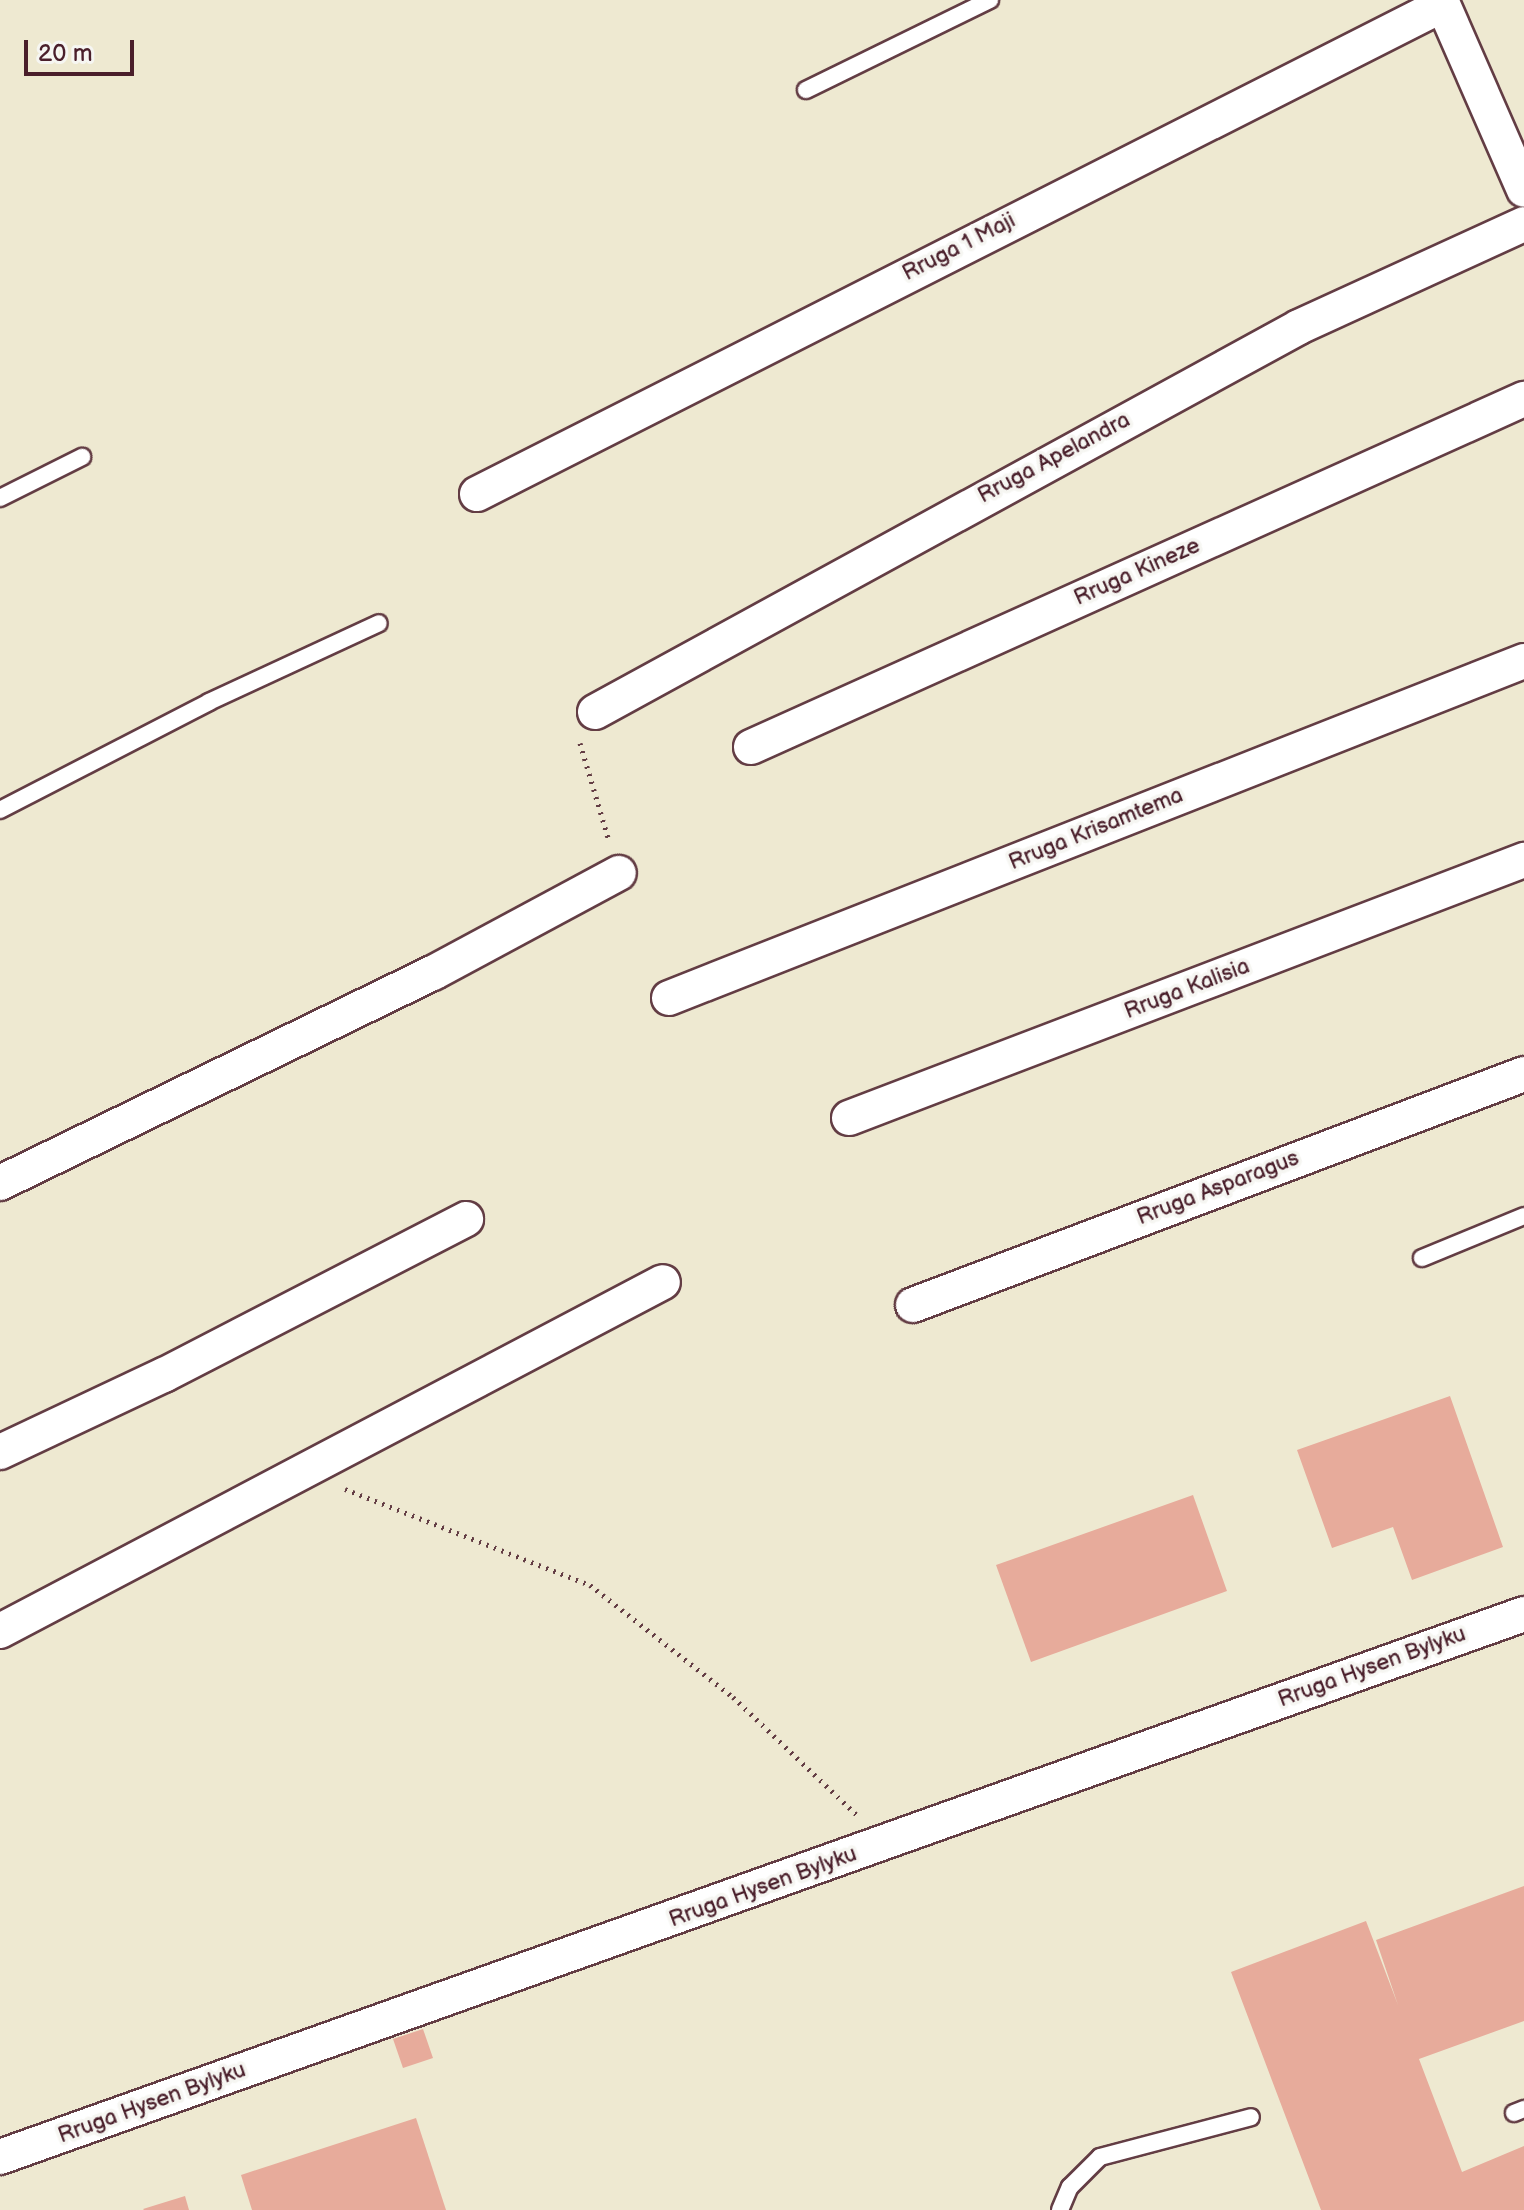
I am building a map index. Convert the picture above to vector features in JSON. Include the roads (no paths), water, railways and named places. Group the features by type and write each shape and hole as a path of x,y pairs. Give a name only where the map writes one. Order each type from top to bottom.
{"street":[{"path":"1442,2 1515,143 1524,190"},
{"name":"Rruga 1 Maji","path":"477,494 1442,2"},
{"name":"Rruga Apelandra","path":"595,712 1299,327 1524,224"},
{"name":"Rruga Kineze","path":"751,747 1524,399"},
{"name":"Rruga Krisamtema","path":"669,998 1524,661"},
{"name":"Rruga Kalisia","path":"849,1118 1524,860"},
{"path":"0,1183 433,973 619,873"},
{"name":"Rruga Asparagus","path":"913,1305 1524,1074"},
{"path":"0,1452 164,1375 466,1219"},
{"path":"0,1631 663,1282"},
{"name":"Rruga Hysen Bylyku","path":"0,2157 1524,1614"}],"lane":[{"path":"806,90 990,0"},
{"path":"0,498 82,457"},
{"path":"0,810 209,702 379,623"},
{"path":"1422,1258 1524,1216"},
{"path":"1060,2210 1070,2187 1100,2157 1251,2117"}]}
